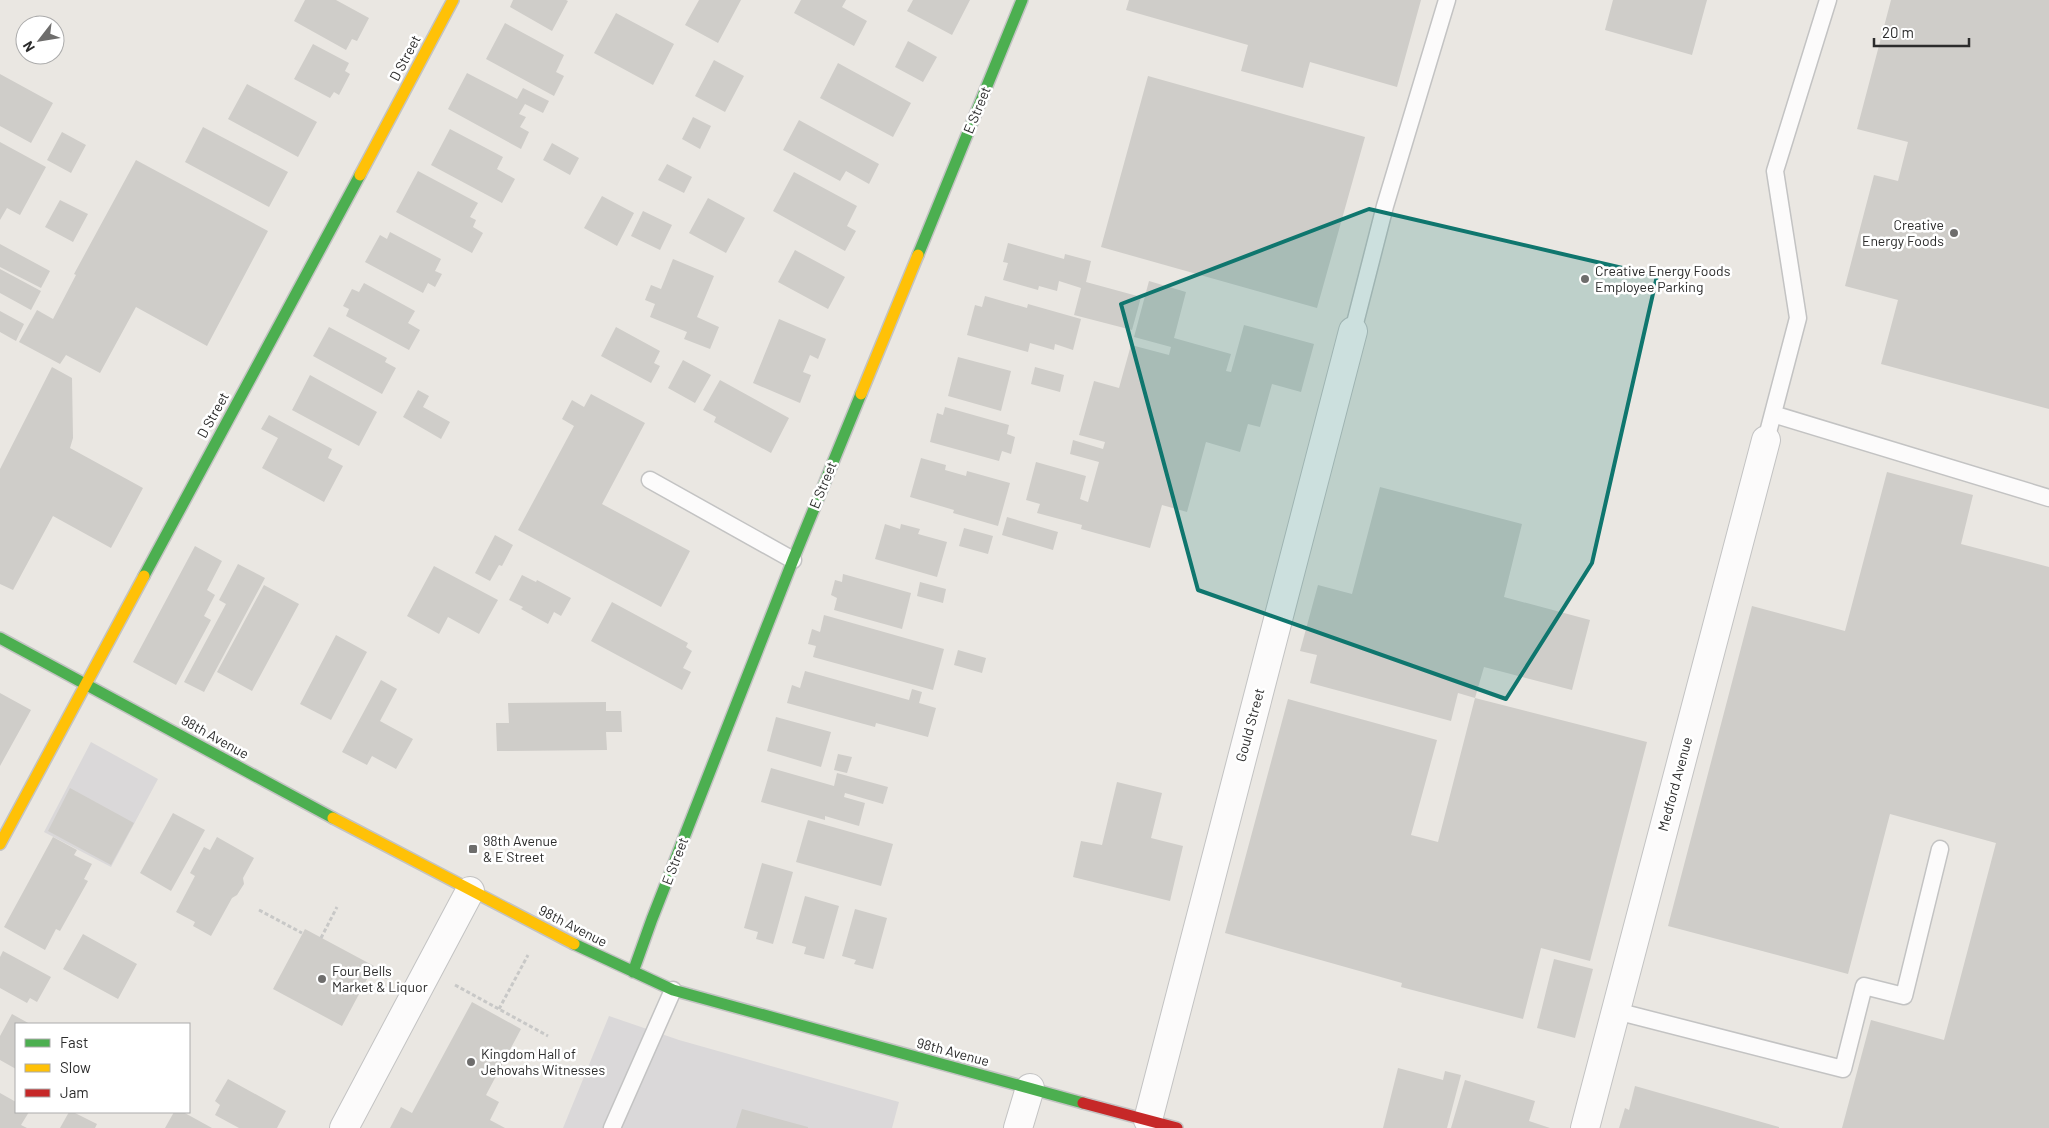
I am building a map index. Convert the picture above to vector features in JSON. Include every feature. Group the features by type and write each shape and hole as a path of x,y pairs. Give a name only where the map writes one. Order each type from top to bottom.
{"street":[{"name":"D Street","path":"0,844 221,430 281,324 453,0"},
{"name":"E Street","path":"633,972 793,560 1022,0"},
{"name":"Gould Street","path":"1148,1120 1353,331"},
{"name":"Medford Avenue","path":"1585,1128 1766,440"},
{"name":"98th Avenue","path":"0,638 470,891 673,990 926,1061 1177,1128"},
{"path":"344,1128 470,891"},
{"path":"1018,1128 1030,1088"}],"lane":[{"path":"1353,331 1385,206 1447,0"},
{"path":"1766,440 1798,318 1775,171 1828,0"},
{"path":"1773,414 2049,498"},
{"path":"650,480 793,560"},
{"path":"1616,1012 1843,1068 1864,986 1904,996 1940,849"},
{"path":"612,1128 673,990"}],"path":[{"path":"321,938 337,907"},
{"path":"259,910 302,933"},
{"path":"499,1009 543,928"},
{"path":"427,970 548,1036"}],"highlighted area":[{"path":"1369,209 1657,276 1592,563 1506,699 1198,590 1121,304"}],"shaded area":[{"path":"91,742 158,779 111,867 44,832"},
{"path":"609,1016 679,1040 899,1102 892,1128 563,1128"}],"building":[{"path":"305,0 336,0 369,18 357,41 352,39 346,50 294,21"},
{"path":"513,0 568,1 552,31 510,7"},
{"path":"699,0 741,0 718,43 685,25"},
{"path":"801,0 846,0 842,7 867,21 854,46 794,13"},
{"path":"913,0 970,0 952,35 907,11"},
{"path":"1129,0 1421,0 1397,87 1310,62 1303,88 1241,71 1248,45 1126,10"},
{"path":"1613,0 1707,0 1692,55 1605,30"},
{"name":"Creative Energy Foods","path":"1891,0 2049,0 2049,409 1881,364 1898,300 1845,286 1874,175 1898,181 1908,142 1857,129"},
{"path":"616,13 674,44 653,85 594,53"},
{"path":"505,23 564,55 556,72 564,76 554,96 486,59"},
{"path":"908,41 937,57 923,82 895,67"},
{"path":"313,44 349,63 345,71 350,74 339,95 334,92 330,98 294,79"},
{"path":"714,60 744,76 725,112 695,96"},
{"path":"838,63 911,103 893,137 820,98"},
{"path":"467,73 517,99 523,88 549,101 543,113 525,104 519,114 526,117 520,127 529,132 521,149 448,109"},
{"path":"0,74 53,103 31,143 0,126"},
{"path":"1148,76 1365,137 1317,308 1101,247"},
{"path":"247,84 317,122 298,157 228,119"},
{"path":"693,117 711,126 700,149 682,139"},
{"path":"799,120 879,164 869,184 846,171 840,181 783,150"},
{"path":"203,127 288,172 269,207 185,162"},
{"path":"450,129 503,157 497,169 515,179 502,203 431,165"},
{"path":"62,132 86,145 71,173 47,160"},
{"path":"0,142 46,167 20,215 7,208 0,220"},
{"path":"552,143 579,158 570,175 543,160"},
{"path":"136,160 268,231 207,346 136,307 100,373 66,355 60,364 19,342 37,310 53,319 76,275 74,274"},
{"path":"667,164 692,177 684,193 658,180"},
{"path":"418,171 478,203 470,217 476,220 473,227 483,233 472,253 396,212"},
{"path":"794,172 857,206 847,226 856,231 845,251 773,211"},
{"path":"602,196 634,213 617,246 584,228"},
{"path":"708,198 745,218 726,253 689,233"},
{"path":"60,200 88,214 73,242 45,227"},
{"path":"643,211 672,225 660,250 631,236"},
{"path":"390,232 441,259 435,271 442,274 435,287 428,283 423,293 365,262 380,235 387,239"},
{"path":"1008,243 1064,259 1065,254 1091,261 1086,282 1141,297 1132,330 1074,315 1081,288 1059,281 1057,291 1039,286 1038,290 1003,280 1008,263 1003,262"},
{"path":"0,244 50,271 41,288 0,267"},
{"path":"795,250 845,277 828,309 778,282"},
{"path":"673,259 714,276 697,317 719,327 710,349 684,339 687,332 650,317 655,304 645,300 651,285 661,289"},
{"path":"0,269 41,291 31,310 0,293"},
{"path":"1149,281 1186,292 1174,338 1231,354 1226,371 1231,372 1244,325 1314,344 1301,392 1272,384 1260,427 1248,424 1240,452 1206,442 1187,512 1162,505 1150,548 1081,529 1082,525 1037,513 1040,504 1026,500 1036,462 1086,476 1080,499 1088,502 1099,462 1070,454 1073,440 1103,449 1105,442 1079,435 1094,381 1119,388 1131,345 1169,355 1171,347 1134,337"},
{"path":"364,283 415,311 408,323 420,330 409,350 346,316 349,309 343,306 352,289 359,292"},
{"path":"985,296 1027,308 1028,304 1081,319 1073,350 1055,344 1054,350 1030,343 1028,352 967,335 975,305 982,307"},
{"path":"0,311 24,324 16,341 0,332"},
{"path":"779,319 826,339 818,359 810,355 803,372 811,375 800,403 753,383"},
{"path":"329,327 387,358 385,362 396,368 382,394 313,356"},
{"path":"616,327 660,351 654,363 660,366 651,383 601,356"},
{"path":"958,357 1011,371 1001,411 948,396"},
{"path":"683,360 711,375 695,403 668,388"},
{"path":"52,367 72,378 73,438 70,448 143,488 111,548 53,516 13,590 0,584 0,469"},
{"path":"1035,367 1064,375 1060,392 1031,384"},
{"path":"310,375 377,412 359,446 292,410"},
{"path":"720,380 789,418 771,453 714,422 716,417 703,410"},
{"path":"418,390 429,396 423,407 450,422 441,439 403,417"},
{"path":"591,394 645,423 602,504 690,551 661,607 518,530 574,426 562,419 572,400 584,407"},
{"path":"945,407 1009,425 1007,434 1015,437 1011,454 1002,451 999,461 930,442 937,413 943,415"},
{"path":"269,415 332,449 328,458 343,466 324,502 262,468 278,438 261,429"},
{"path":"921,458 946,465 945,470 966,476 967,471 1010,483 998,526 953,513 954,510 910,497"},
{"path":"1887,472 1973,495 1961,544 2049,567 2049,1128 1842,1128 1871,1020 1944,1040 1996,843 1890,814 1848,974 1668,926 1752,606 1845,631"},
{"path":"1380,487 1522,524 1504,597 1590,620 1572,690 1484,667 1475,698 1458,693 1451,721 1310,683 1317,655 1300,651 1318,585 1352,594"},
{"path":"1007,517 1058,532 1053,550 1002,535"},
{"path":"885,524 900,529 901,524 920,529 918,534 947,542 937,577 875,559"},
{"path":"964,528 993,536 988,554 959,546"},
{"path":"495,535 513,545 502,566 499,565 490,581 475,573"},
{"path":"195,546 222,561 207,590 215,595 204,616 211,620 176,685 133,662"},
{"path":"238,564 265,578 204,692 184,682 226,604 219,600"},
{"path":"434,566 498,600 479,634 448,617 439,634 407,616"},
{"path":"843,574 911,593 902,629 834,610 837,598 831,595 835,580 842,582"},
{"path":"522,575 536,582 537,580 571,598 561,616 554,612 548,624 509,600"},
{"path":"920,582 946,589 943,603 917,596"},
{"path":"264,585 299,604 252,691 217,672"},
{"path":"612,602 688,643 686,647 692,651 683,668 691,672 682,690 591,641"},
{"path":"824,615 944,649 933,690 813,657 816,646 808,644 812,629 820,632"},
{"path":"336,635 367,652 331,720 300,704"},
{"path":"958,650 986,658 982,673 954,665"},
{"path":"805,671 909,700 912,689 922,692 919,703 936,708 928,737 876,723 875,727 787,703 792,685 800,688"},
{"path":"381,680 397,689 380,721 413,739 396,769 372,756 367,765 342,752"},
{"path":"0,693 31,710 0,766"},
{"path":"1475,698 1647,742 1590,961 1541,948 1523,1019 1401,987 1402,983 1225,933 1288,699 1437,740 1411,835 1438,842"},
{"path":"606,702 606,711 621,711 622,732 606,732 607,750 497,751 496,723 509,723 508,703"},
{"path":"776,717 831,732 821,767 767,751"},
{"path":"838,754 852,757 847,773 834,770"},
{"path":"771,768 834,786 837,773 888,787 883,804 845,793 844,797 865,803 859,826 825,816 825,820 761,802"},
{"path":"1117,782 1162,793 1151,838 1183,846 1170,901 1073,877 1081,841 1102,845"},
{"path":"70,788 134,823 111,865 48,831"},
{"path":"173,813 205,830 171,891 140,873"},
{"path":"808,820 893,844 881,886 796,862"},
{"path":"53,837 77,850 74,855 92,864 84,879 88,881 60,931 56,929 45,950 4,927"},
{"path":"217,837 254,858 243,878 244,884 237,895 232,898 211,936 193,926 195,922 176,912 195,876 190,873 204,847 210,850"},
{"path":"762,863 793,872 773,944 756,939 758,932 744,928"},
{"path":"805,896 839,906 824,959 804,954 806,947 792,943"},
{"path":"855,909 887,918 873,969 854,964 856,960 842,956"},
{"name":"Four Bells Market & Liquor","path":"305,929 374,966 342,1026 273,989"},
{"path":"83,934 137,964 118,999 63,969"},
{"path":"3,951 51,977 37,1002 30,998 27,1003 0,988 0,957"},
{"path":"1554,959 1593,969 1575,1038 1537,1028"},
{"name":"Kingdom Hall of Jehovahs Witnesses","path":"472,1002 521,1029 486,1095 499,1102 490,1120 505,1128 390,1128 401,1107 412,1113"},
{"path":"12,1014 28,1023 15,1023 15,1068 0,1060 0,1036"},
{"path":"1398,1068 1443,1080 1445,1071 1461,1075 1447,1128 1383,1128"},
{"path":"228,1079 286,1111 277,1128 239,1128 215,1115 220,1105 215,1101"},
{"path":"1465,1080 1535,1101 1529,1121 1550,1128 1451,1128"},
{"path":"1635,1086 1779,1128 1619,1128 1625,1108 1629,1110"},
{"path":"0,1093 15,1101 15,1113 28,1113 21,1125 27,1128 0,1128"},
{"path":"742,1109 808,1127 808,1128 736,1128"},
{"path":"68,1113 75,1113 97,1124 95,1128 60,1128"},
{"path":"173,1113 185,1113 212,1128 165,1128"}],"traffic: fast":[{"path":"918,255 1022,0"},
{"path":"144,576 360,175"},
{"path":"633,972 793,560 861,394"},
{"path":"0,638 333,818"},
{"path":"574,944 673,990 1083,1103"}],"traffic: slow":[{"path":"360,175 453,0"},
{"path":"861,394 918,255"},
{"path":"0,844 144,576"},
{"path":"333,818 574,944"}],"traffic: jam":[{"path":"1083,1103 1177,1128"}],"place":[{"name":"Creative Energy Foods","path":"1954,233"},
{"name":"Creative Energy Foods Employee Parking","path":"1585,279"},
{"name":"98th Avenue & E Street","path":"473,849"},
{"name":"Four Bells Market & Liquor","path":"322,979"},
{"name":"Kingdom Hall of Jehovahs Witnesses","path":"471,1062"}]}
